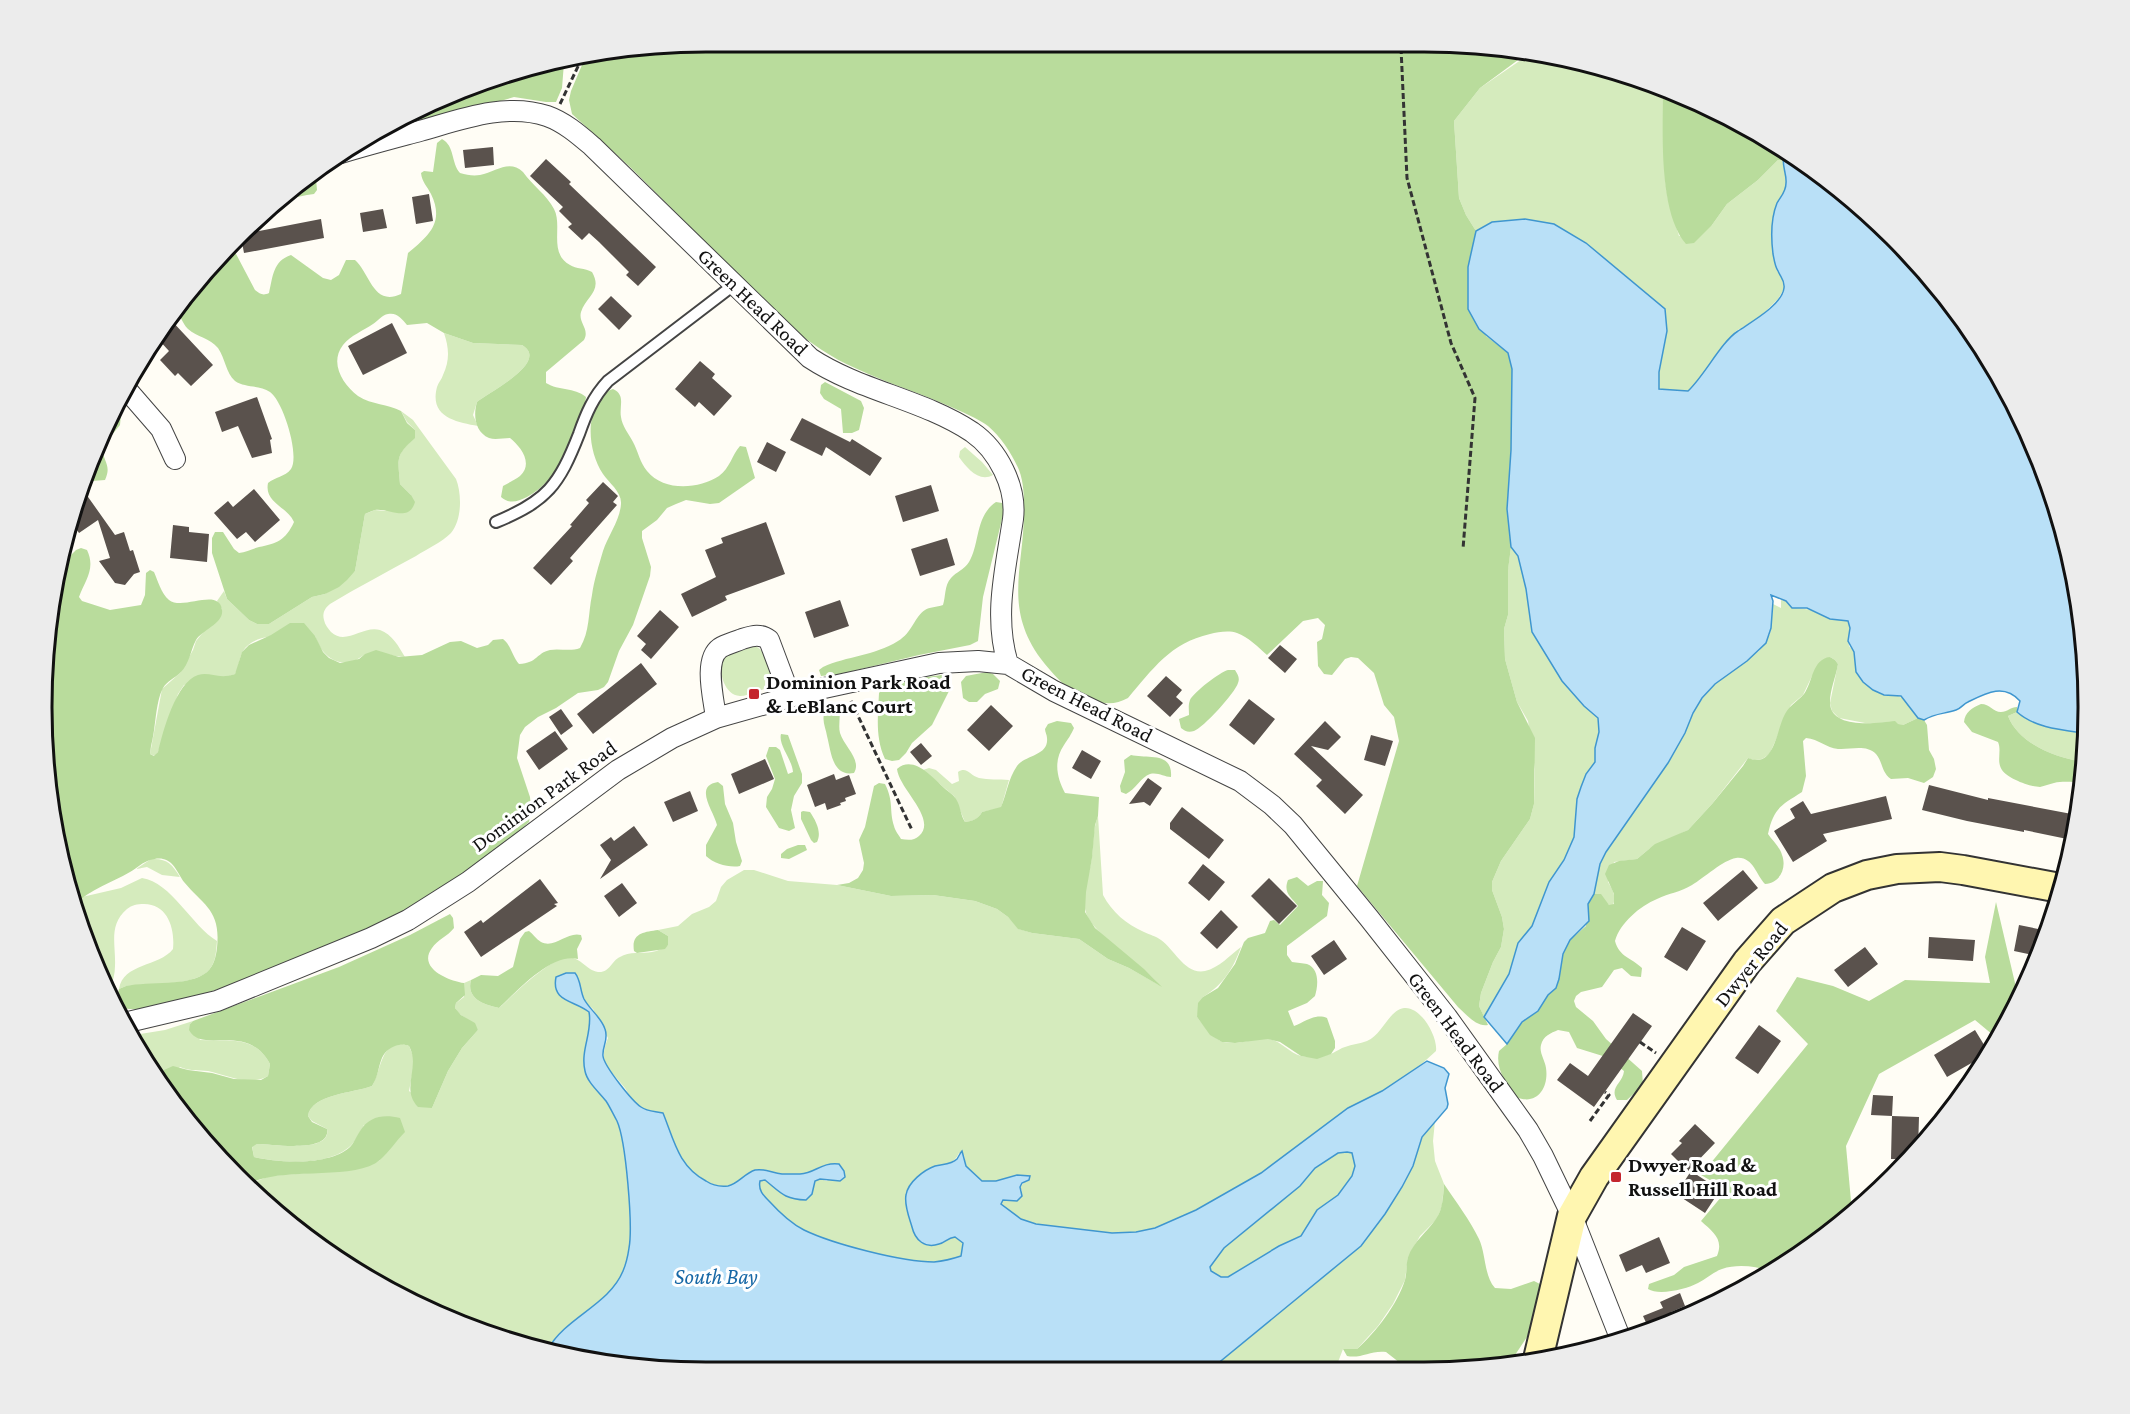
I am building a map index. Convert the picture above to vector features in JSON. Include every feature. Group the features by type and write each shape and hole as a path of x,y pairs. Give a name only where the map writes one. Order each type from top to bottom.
{"street":[{"name":"Green Head Road","path":"374,144 492,113 520,112 544,115 554,119 592,146 794,344 822,366 849,380 958,425 971,432 990,448 1007,479 1014,506 1001,605 1002,640 1008,664 1054,691 1222,771 1272,805 1301,835 1467,1044 1528,1130 1572,1216 1618,1331"},
{"path":"132,395 161,429 175,459"},
{"path":"716,718 710,668 712,658 718,649 750,636 761,636 769,640 790,696"},
{"name":"Dominion Park Road","path":"133,1021 217,1001 408,920 468,882 618,770 672,738 716,718 790,696 939,663 978,660 1008,664"},
{"name":"Dwyer Road","path":"1572,1216 1602,1166 1747,962 1773,930 1803,907 1833,888 1852,880 1882,871 1913,867 1963,870 2052,887"},
{"path":"1540,1351 1572,1216"}],"lane":[{"path":"496,522 533,505 559,480 586,414 601,388 608,381 735,284"}],"path":[{"path":"1401,52 1407,178 1451,343 1475,398 1463,549"},
{"path":"554,119 579,65"},
{"path":"843,683 912,830"},
{"path":"1590,1121 1609,1095 1605,1092"}],"green space":[{"path":"707,52 1423,52 1519,60 1480,88 1454,121 1459,198 1476,231 1468,267 1486,336 1508,353 1512,369 1511,450 1507,509 1511,547 1508,570 1508,615 1504,629 1505,659 1517,702 1535,738 1534,804 1530,819 1501,861 1492,882 1492,890 1504,929 1501,947 1481,993 1479,1006 1488,1025 1476,1022 1458,1007 1357,886 1399,741 1394,717 1384,705 1374,673 1358,658 1351,657 1345,659 1332,675 1324,674 1318,666 1317,642 1322,639 1325,625 1318,618 1303,621 1267,655 1249,640 1234,632 1220,632 1196,638 1163,659 1128,698 1115,703 1102,703 1090,699 1067,686 1041,659 1029,640 1022,622 1018,587 1024,511 1022,480 1010,452 1002,441 993,430 978,420 846,364 791,327 630,167 572,114 569,100 582,65 622,58"},
{"path":"1521,60 1592,75 1663,98 1665,180 1679,236 1712,225 1727,204 1758,180 1778,160 1783,161 1785,192 1774,214 1772,229 1773,254 1777,271 1783,278 1784,289 1778,299 1759,318 1736,331 1701,379 1688,391 1659,389 1659,372 1667,331 1635,286 1586,243 1492,222 1476,231 1459,198 1454,121 1480,88"},
{"path":"564,69 562,88 556,102 514,97 397,131 457,102 497,87"},
{"path":"1663,98 1712,120 1782,160 1778,160 1758,180 1727,204 1712,225 1694,243 1686,244 1677,230 1666,192"},
{"path":"442,139 446,142 460,173 480,175 507,166 518,168 523,172 554,209 559,254 563,260 572,266 592,272 596,284 595,289 581,312 586,333 584,340 546,372 546,383 586,397 575,431 557,468 539,489 513,502 504,499 501,497 503,486 520,476 526,466 526,460 518,445 510,438 491,439 481,432 475,418 476,407 477,402 523,368 529,360 529,352 522,345 473,343 444,333 427,323 407,325 397,315 384,316 343,345 337,359 338,366 347,386 358,396 401,411 407,423 415,430 415,438 404,449 399,463 400,484 415,502 408,512 375,510 365,514 355,571 347,580 325,594 312,597 269,624 257,624 249,620 227,599 212,553 212,538 215,532 223,532 239,553 275,543 288,533 294,522 269,495 268,483 291,469 292,441 285,417 275,397 262,388 243,385 235,381 218,348 188,329 181,318 236,253 255,290 262,294 269,293 277,265 291,255 323,278 331,280 339,275 346,260 355,260 378,292 392,297 401,294 408,253 428,235 435,221 435,204 421,173 433,172 437,143"},
{"path":"316,183 317,190 314,194 297,197"},
{"path":"444,333 473,343 522,345 529,352 529,360 523,368 477,402 473,415 478,426 453,420 446,416 437,405 437,387 448,359"},
{"path":"825,382 861,401 864,408 859,430 843,433 841,409 824,399 820,393 821,385"},
{"path":"613,389 619,394 624,427 645,468 654,478 672,485 702,484 719,476 726,469 740,446 746,447 755,478 719,503 710,504 686,500 667,508 657,520 642,531 651,567 650,576 633,625 619,651 608,682 598,690 578,693 538,717 525,727 520,735 517,758 530,797 529,822 440,891 370,927 324,948 224,987 143,1009 126,1008 118,992 119,989 126,986 180,982 199,977 207,972 215,958 218,935 210,910 167,860 147,861 82,899 65,835 58,792 52,707 58,622 71,555 81,548 87,550 89,557 90,569 79,597 82,601 110,610 141,605 145,595 146,573 150,570 154,572 169,600 183,603 214,600 219,603 222,610 220,619 196,640 183,669 163,688 158,701 151,746 150,754 154,756 158,752 163,732 177,697 190,679 202,674 229,676 235,674 242,652 249,645 290,623 304,623 315,636 323,652 340,663 359,659 376,650 399,657 422,655 450,642 461,641 477,648 488,645 493,640 503,639 519,664 530,662 550,650 580,648 587,629 598,567 621,504 617,492 603,474 592,448 591,421 597,404 608,391"},
{"path":"401,411 413,420 456,479 460,499 455,528 443,539 416,556 330,604 323,615 324,622 337,636 349,636 374,629 388,634 405,657 372,653 354,661 341,662 330,658 325,653 315,636 287,635 257,640 243,651 235,674 184,685 178,694 158,752 155,756 150,754 162,689 180,673 196,641 222,609 217,601 224,591 227,599 249,620 257,624 269,624 312,597 325,594 355,571 365,514 375,510 385,511 411,495 400,484 399,458 414,438 415,430"},
{"path":"121,417 120,425 113,434"},
{"path":"965,447 993,475 978,476 970,470 959,457 960,451"},
{"path":"103,454 108,471 105,480 93,481"},
{"path":"996,502 1002,503 1004,511 983,597 978,641 970,645 840,674 821,676 819,670 823,667 880,650 898,641 907,634 925,610 943,605 949,581 969,562 984,515"},
{"path":"1511,547 1518,556 1526,589 1532,632 1562,681 1598,718 1599,732 1595,748 1595,762 1586,774 1577,799 1574,837 1564,860 1549,882 1532,926 1518,943 1509,974 1484,1017 1479,1006 1481,993 1501,947 1504,929 1492,890 1492,882 1501,861 1530,819 1534,804 1535,769 1528,721 1517,702 1505,659 1504,629 1508,615 1508,569"},
{"path":"1781,600 1796,608 1813,610 1830,619 1848,621 1849,646 1896,695 1906,700 1918,718 1903,725 1865,723 1839,718 1832,711 1830,703 1838,664 1830,657 1812,676 1803,695 1791,705 1770,753 1760,760 1748,758 1688,830 1649,849 1637,859 1614,862 1608,882 1614,893 1614,899 1613,905 1609,905 1594,894 1600,863 1606,852 1668,763 1702,699 1715,684 1759,651 1770,634 1773,604 1781,608"},
{"path":"754,646 759,648 765,656 771,673 771,683 768,687 748,695 735,695 724,683 720,661 726,656"},
{"path":"1830,657 1838,664 1830,697 1832,711 1846,721 1856,723 1895,721 1903,725 1918,718 1924,720 1927,725 1929,750 1936,769 1933,777 1924,783 1908,778 1891,779 1885,773 1876,754 1868,749 1834,748 1806,738 1803,741 1806,776 1802,792 1776,812 1768,834 1780,849 1783,860 1783,870 1778,878 1765,884 1750,863 1742,858 1736,858 1688,887 1651,902 1626,922 1615,941 1623,954 1642,968 1641,977 1631,976 1622,968 1614,970 1602,987 1581,992 1576,996 1574,1001 1576,1007 1593,1021 1606,1039 1642,1071 1643,1085 1627,1100 1617,1100 1615,1088 1624,1071 1606,1057 1577,1048 1569,1032 1558,1030 1545,1037 1541,1045 1546,1082 1540,1093 1530,1099 1516,1097 1500,1070 1499,1051 1507,1044 1522,1022 1538,1011 1548,995 1556,988 1563,954 1570,940 1586,926 1588,904 1594,894 1601,894 1609,905 1614,904 1614,894 1605,874 1609,865 1619,861 1637,859 1655,844 1688,830 1748,758 1757,760 1769,753 1785,714 1804,694 1816,666"},
{"path":"1228,670 1235,670 1239,680 1225,702 1194,731 1185,731 1181,728 1179,719 1189,715 1192,696"},
{"path":"987,672 1000,681 998,689 985,694 977,702 969,702 963,698 961,682 966,676"},
{"path":"941,675 947,676 951,687 932,725 912,743 899,760 885,759 878,735 879,693 899,683"},
{"path":"1981,704 1987,705 2001,712 2017,707 2017,712 2008,716 2020,734 2039,748 2075,760 2073,782 2052,783 2036,787 2019,782 2005,773 1999,763 1998,742 1972,732 1964,722 1969,711"},
{"path":"831,706 839,708 840,733 856,763 854,773 841,771 834,762 823,718 825,711"},
{"path":"2017,712 2022,716 2077,732 2075,760 2050,753 2029,742 2013,726 2008,716"},
{"path":"1057,721 1071,723 1074,728 1057,763 1058,775 1065,793 1099,797 1085,912 1095,928 1162,987 1108,959 1079,939 1018,929 997,909 975,901 933,895 891,896 837,885 849,883 858,878 863,870 864,863 859,840 865,827 874,786 879,783 885,784 890,796 895,828 901,839 917,838 924,829 921,813 899,777 897,769 903,765 909,764 921,768 955,797 965,822 973,820 982,812 1001,807 1017,766 1044,748 1047,744 1045,729 1048,724"},
{"path":"781,734 788,735 802,774 802,783 794,796 791,810 795,828 789,831 779,828 766,807 767,797 775,779 766,756 769,747 776,747 780,750 788,774 793,772 781,743"},
{"path":"1131,755 1163,760 1171,769 1171,777 1150,774 1130,792 1126,794 1121,792 1120,786 1125,772 1124,760"},
{"path":"929,768 936,770 952,784 959,781 958,772 961,770 979,778 1009,780 1001,808 982,812 975,819 965,822 954,796 923,770"},
{"path":"718,782 723,786 725,804 733,823 742,861 740,866 722,865 706,856 706,845 717,825 706,794 711,784"},
{"path":"803,811 810,812 816,823 819,830 817,842 814,843 811,840 801,819"},
{"path":"1098,816 1103,895 1120,917 1137,929 1159,939 1186,965 1198,971 1215,967 1241,947 1226,976 1203,997 1197,1017 1216,1038 1229,1043 1269,1039 1301,1056 1322,1056 1373,1038 1394,1013 1404,1008 1422,1017 1434,1038 1436,1051 1415,1070 1382,1091 1348,1108 1261,1173 1196,1210 1155,1228 1112,1233 1036,1224 1021,1219 1000,1204 1002,1200 1010,1201 1022,1191 1020,1187 1030,1176 1017,1175 996,1181 982,1181 966,1166 964,1155 959,1153 953,1161 937,1166 906,1208 912,1227 947,1238 955,1237 963,1243 961,1256 938,1262 920,1261 868,1251 804,1230 781,1213 760,1189 760,1181 765,1180 773,1187 812,1194 815,1181 820,1179 827,1181 839,1164 800,1174 755,1170 732,1185 725,1186 711,1184 697,1175 678,1152 663,1113 645,1110 633,1101 607,1066 604,1054 608,1038 593,1009 582,996 578,976 569,1002 589,1012 586,1075 607,1103 620,1131 628,1184 630,1238 626,1263 616,1283 598,1302 565,1328 553,1343 497,1327 457,1312 380,1274 309,1226 256,1181 270,1176 321,1172 379,1161 391,1146 364,1125 348,1148 328,1158 302,1162 277,1161 254,1157 252,1146 257,1144 299,1146 320,1142 326,1137 327,1129 312,1121 308,1116 311,1109 317,1103 334,1095 372,1086 388,1049 400,1043 409,1046 414,1058 409,1091 432,1108 448,1071 462,1048 478,1030 455,1008 456,1003 464,997 464,983 471,980 471,992 478,1000 499,1008 530,979 558,960 575,959 593,971 602,972 624,955 658,950 668,945 668,936 658,930 678,926 692,914 709,907 716,901 721,887 727,880 744,870 754,870 788,881 837,885 891,896 933,895 975,901 997,909 1019,929 1032,933 1079,939 1108,959 1159,985 1106,938 1089,919 1085,909 1085,892"},
{"path":"805,845 807,850 789,859 781,858 781,854 787,849"},
{"path":"151,859 168,863 180,877 162,875 147,867 136,869"},
{"path":"1297,877 1308,886 1317,881 1323,881 1322,895 1329,903 1327,916 1287,946 1287,955 1292,962 1311,966 1317,978 1315,996 1307,1003 1288,1011 1294,1026 1314,1017 1327,1018 1335,1041 1335,1048 1331,1054 1317,1059 1301,1056 1280,1042 1268,1039 1235,1043 1222,1042 1210,1035 1197,1017 1198,1003 1218,988 1235,964 1244,942 1248,938 1265,933 1270,921 1274,920 1280,925 1298,906 1286,888 1288,880"},
{"path":"142,878 153,881 172,896 217,941 215,958 207,972 191,980 168,984 126,986 119,989 127,974 167,955 173,949 171,926 159,908 144,904 127,909 121,915 115,929 113,981 81,898 121,888"},
{"path":"1996,902 2015,983 2010,996 1991,1033 1975,1020 1879,1074 1846,1146 1851,1202 1787,1251 1759,1269 1728,1267 1698,1283 1680,1289 1659,1292 1648,1289 1649,1284 1674,1275 1684,1267 1717,1256 1718,1240 1701,1221 1727,1190 1701,1175 1808,1044 1776,1011 1797,977 1833,986 1869,1001 1905,980 1990,983 1985,957"},
{"path":"450,914 453,918 454,928 434,945 428,955 429,962 443,976 464,983 465,995 456,1003 455,1008 461,1015 475,1023 478,1030 462,1048 448,1071 432,1108 418,1107 413,1100 410,1085 412,1054 409,1046 402,1044 395,1046 389,1049 382,1058 372,1086 334,1095 317,1103 311,1109 308,1116 312,1122 327,1129 326,1137 320,1142 299,1146 257,1144 252,1147 254,1157 277,1161 317,1160 341,1153 350,1147 364,1126 372,1119 383,1116 400,1118 405,1132 380,1160 368,1167 353,1170 278,1176 256,1181 215,1139 164,1070 173,1066 234,1079 261,1080 268,1076 270,1064 260,1051 249,1044 238,1041 204,1040 195,1037 189,1030 190,1024 339,967"},
{"path":"658,930 668,936 668,945 665,949 637,953 634,951 635,940 640,934"},
{"path":"529,931 539,941 546,944 571,935 581,935 582,939 577,949 578,959 568,958 546,967 499,1008 478,1000 471,992 471,980 481,975 498,976 513,967 520,939 525,932"},
{"path":"193,1021 190,1024 200,1040 248,1044 264,1054 270,1064 268,1076 246,1080 180,1067 167,1076 140,1034 165,1030"},
{"path":"1435,1121 1433,1141 1435,1161 1444,1184 1442,1206 1437,1219 1420,1236 1408,1257 1405,1280 1378,1326 1357,1349 1343,1349 1338,1362 1220,1362 1361,1246 1402,1187 1413,1166 1422,1137"},
{"path":"1338,1153 1352,1153 1355,1166 1352,1176 1338,1195 1317,1210 1301,1236 1228,1277 1221,1277 1210,1271 1210,1267 1224,1248 1300,1186 1315,1168"},
{"path":"1444,1184 1479,1239 1487,1271 1495,1288 1511,1289 1534,1281 1540,1284 1535,1315 1527,1337 1515,1355 1508,1356 1399,1362 1386,1352 1347,1356 1343,1349 1357,1349 1371,1335 1397,1299 1405,1280 1407,1260 1411,1251 1436,1219 1442,1202"}],"water":[{"path":"1783,162 1855,215 1915,275 1967,343 2010,418 2043,497 2065,579 2076,664 2077,732 2032,722 2017,712 2020,701 2008,692 2001,691 1981,696 1956,710 1924,720 1918,718 1901,696 1884,695 1863,682 1856,672 1854,652 1848,641 1850,628 1848,621 1830,619 1807,608 1792,608 1786,601 1771,595 1773,601 1771,628 1766,643 1747,661 1715,684 1702,698 1668,763 1606,852 1600,864 1594,894 1588,904 1589,921 1570,940 1563,954 1556,988 1548,995 1538,1011 1522,1022 1507,1044 1484,1017 1509,974 1518,943 1532,926 1549,882 1564,860 1574,837 1577,799 1586,774 1595,762 1595,748 1599,732 1598,718 1562,681 1532,632 1526,589 1518,556 1511,547 1507,509 1511,450 1512,369 1508,353 1479,329 1468,309 1468,267 1476,231 1492,222 1525,219 1554,224 1586,243 1665,309 1667,331 1659,372 1659,389 1688,391 1732,336 1772,307 1782,294 1784,283 1775,263 1772,235 1775,209 1786,186"},
{"name":"South Bay","path":"566,973 575,973 584,999 605,1029 603,1056 608,1067 625,1091 641,1107 663,1113 678,1152 697,1175 711,1184 725,1186 732,1185 755,1170 800,1174 839,1164 845,1177 840,1181 820,1179 815,1181 812,1194 806,1200 788,1197 765,1180 760,1181 760,1190 781,1213 804,1230 849,1246 904,1259 934,1262 961,1256 963,1243 955,1237 934,1245 925,1244 918,1239 913,1232 906,1199 907,1190 917,1177 935,1166 955,1161 962,1151 966,1166 982,1181 996,1181 1017,1175 1030,1176 1029,1180 1022,1183 1020,1187 1022,1196 1017,1201 1003,1200 1001,1204 1021,1219 1036,1224 1112,1233 1136,1232 1155,1228 1196,1210 1261,1173 1348,1108 1382,1091 1427,1061 1444,1068 1449,1074 1445,1088 1448,1104 1422,1137 1413,1166 1402,1187 1361,1246 1220,1362 707,1362 622,1356 553,1343 565,1328 598,1302 616,1283 626,1262 630,1237 628,1184 620,1131 607,1103 591,1083 585,1071 584,1056 589,1012 560,996 555,985 556,977","holes":["1347,1152 1352,1153 1355,1166 1352,1176 1338,1195 1317,1210 1301,1236 1279,1246 1228,1277 1221,1277 1211,1271 1210,1267 1224,1248 1300,1186 1315,1168 1338,1153"]}],"building":[{"path":"493,147 494,165 465,168 463,150"},
{"path":"546,159 656,267 638,286 626,275 629,272 589,233 582,240 568,227 572,224 559,211 563,207 530,176"},
{"path":"429,194 433,221 416,224 412,197"},
{"path":"383,209 387,228 363,232 360,213"},
{"path":"321,219 324,238 244,253 243,246 258,231"},
{"path":"611,296 632,316 619,330 598,309"},
{"path":"392,323 407,353 363,375 348,346"},
{"path":"176,325 213,365 191,386 178,373 175,376 160,360 169,351 162,344"},
{"path":"700,361 715,374 712,378 732,396 714,416 699,402 695,407 675,389"},
{"path":"257,397 272,439 270,440 272,453 252,458 238,426 222,432 215,412"},
{"path":"802,418 850,442 852,439 882,458 870,476 826,447 822,456 790,440"},
{"path":"767,442 786,452 776,472 757,462"},
{"path":"603,482 618,496 613,502 617,505 570,558 573,561 551,585 533,568 572,526 570,525 589,503 586,500"},
{"path":"931,485 939,511 903,522 895,496"},
{"path":"254,489 280,520 255,542 246,532 237,539 214,513 228,501 233,507"},
{"path":"87,496 115,535 124,532 140,572 134,574 125,585 115,583 99,561 110,558 98,520 79,533 77,530"},
{"path":"766,522 785,574 725,596 727,600 692,617 681,594 716,577 705,550 723,543 721,538"},
{"path":"173,525 189,527 189,532 209,534 207,562 170,558"},
{"path":"947,538 955,565 920,576 911,549"},
{"path":"840,600 849,626 814,638 805,612"},
{"path":"660,610 679,627 651,659 641,650 646,644 637,636"},
{"path":"1280,645 1297,659 1285,673 1268,658"},
{"path":"641,663 657,684 593,734 577,714"},
{"path":"1166,676 1182,690 1176,697 1183,703 1170,717 1147,696"},
{"path":"1249,699 1275,719 1254,745 1229,725"},
{"path":"991,705 1013,726 989,751 967,730"},
{"path":"561,709 573,726 561,735 549,717"},
{"path":"1325,721 1341,737 1328,750 1311,746 1363,795 1345,814 1316,786 1322,780 1294,754"},
{"path":"555,731 568,749 539,770 526,751"},
{"path":"1371,735 1393,741 1385,766 1364,760"},
{"path":"921,743 932,756 921,765 910,752"},
{"path":"1082,750 1101,761 1091,779 1072,768"},
{"path":"765,759 774,779 739,794 731,774"},
{"path":"834,774 836,780 849,775 856,794 845,798 846,801 840,803 841,805 827,810 825,803 815,807 807,785"},
{"path":"1148,778 1162,788 1150,806 1144,802 1129,804"},
{"path":"1929,785 1988,800 1988,798 2069,813 2064,838 1967,821 1922,810"},
{"path":"690,791 698,811 673,822 664,802"},
{"path":"1886,796 1892,819 1823,834 1827,841 1793,862 1774,831 1795,818 1790,809 1803,801 1811,814"},
{"path":"1182,807 1224,840 1209,859 1170,829 1170,823"},
{"path":"634,826 648,845 600,879 611,860 600,845 611,837 614,841"},
{"path":"1203,864 1225,882 1209,901 1188,883"},
{"path":"1743,870 1758,888 1718,921 1703,903"},
{"path":"1269,878 1297,906 1279,924 1251,896"},
{"path":"540,879 558,903 554,904 557,906 481,957 464,932 481,920 483,923"},
{"path":"622,883 637,903 619,917 604,896"},
{"path":"1221,910 1238,927 1217,949 1200,933"},
{"path":"2019,925 2038,929 2029,954 2014,951"},
{"path":"1682,927 1706,941 1687,971 1664,957"},
{"path":"1929,937 1975,940 1973,961 1928,958"},
{"path":"1334,940 1347,959 1324,975 1311,956"},
{"path":"1865,947 1878,964 1848,987 1834,970"},
{"path":"1633,1013 1652,1026 1594,1107 1557,1080 1570,1063 1588,1076"},
{"path":"1759,1025 1781,1041 1758,1074 1735,1058"},
{"path":"1975,1030 1984,1044 1972,1063 1947,1077 1934,1055"},
{"path":"1873,1095 1893,1096 1892,1116 1871,1115"},
{"path":"1892,1116 1919,1117 1918,1135 1896,1159 1891,1159"},
{"path":"1695,1124 1715,1143 1688,1171 1671,1154 1682,1143 1679,1141"},
{"path":"1691,1171 1720,1190 1705,1213 1676,1194"},
{"path":"1659,1237 1670,1263 1646,1273 1642,1265 1626,1272 1619,1255"},
{"path":"1680,1293 1685,1306 1646,1322 1643,1316 1663,1308 1660,1302"}],"place":[{"name":"Dominion Park Road & LeBlanc Court","path":"754,694"},
{"name":"Dwyer Road & Russell Hill Road","path":"1616,1177"}]}
